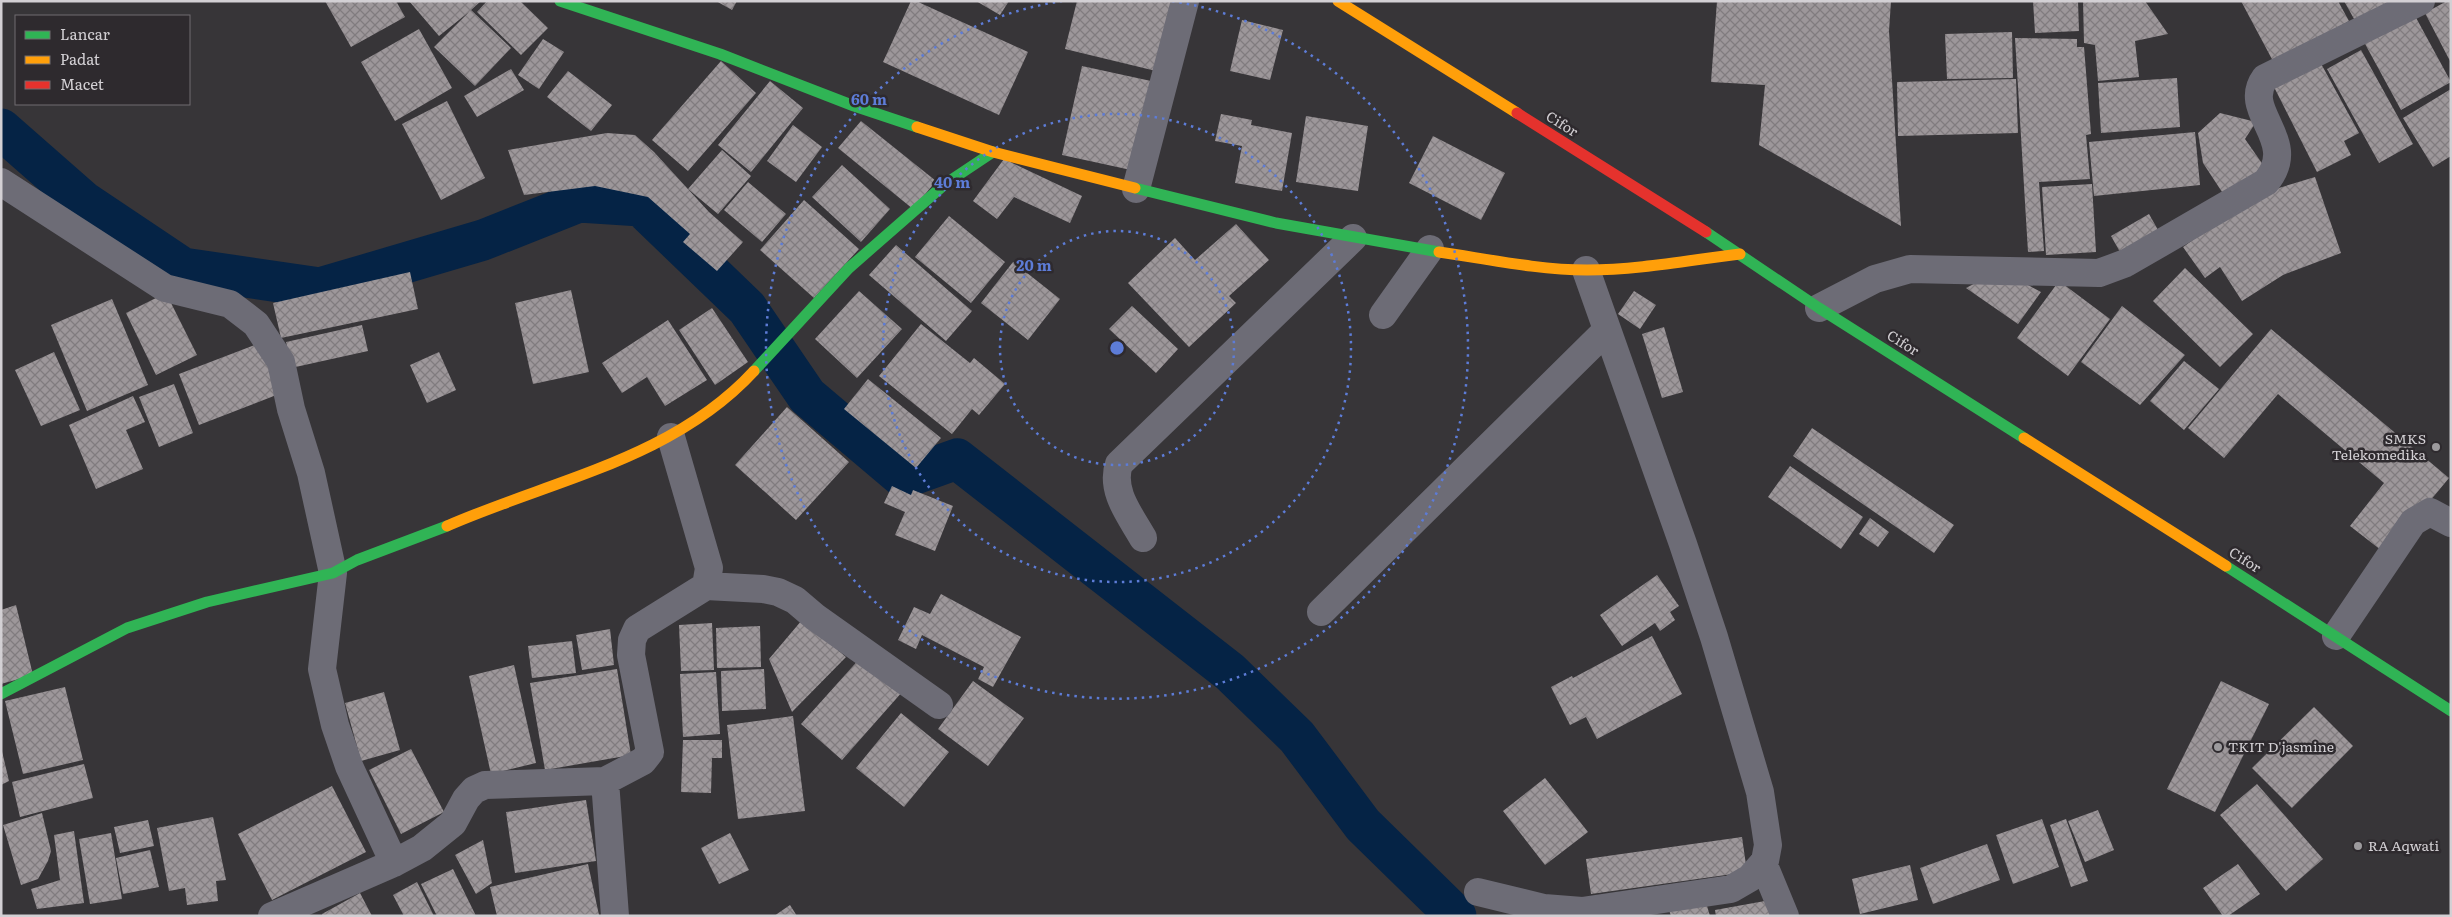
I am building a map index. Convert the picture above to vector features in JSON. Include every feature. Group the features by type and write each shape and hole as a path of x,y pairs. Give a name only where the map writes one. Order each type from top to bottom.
{"street":[{"path":"560,1 720,54 854,106 993,152 1276,223 1353,238 1498,261 1586,270 1614,269 1740,254"},
{"path":"1136,189 1185,1"},
{"name":"Cifor","path":"1338,1 1740,254 1818,308 2336,636 2451,711"},
{"path":"1818,308 1875,279 1910,269 2099,273 2126,263 2266,182 2274,173 2278,160 2276,138 2261,112 2259,94 2259,86 2266,78 2421,1"},
{"path":"1,694 127,628 206,602 333,573 357,560 430,534 489,508 600,469 671,437 695,422 745,381 849,268 908,215 946,184 993,152"},
{"path":"1,182 165,288 230,304 256,324 281,362 291,409 311,474 333,573 322,669 335,725 349,766 394,863"},
{"path":"1143,538 1122,502 1115,476 1119,464 1353,238"},
{"path":"1383,315 1430,249"},
{"path":"1478,892 1544,908 1582,911 1731,890 1750,878 1763,864 1768,845 1760,792 1714,637 1586,270"},
{"path":"1321,612 1607,330"},
{"path":"671,437 709,568 706,586"},
{"path":"2336,636 2413,522 2430,512 2451,523"},
{"path":"272,916 394,863 422,848 452,823 466,799 474,790 485,785 604,781 643,760 650,752 632,654 632,640 637,629 706,586 763,589 778,592 795,600 815,617 940,705"},
{"path":"604,781 615,916"},
{"path":"1763,864 1785,916"}],"building":[{"path":"325,1 396,1 405,17 351,47"},
{"path":"409,1 481,1 471,10 511,48 475,86 434,47 469,12 439,36"},
{"path":"487,1 520,1 548,28 521,55 477,12"},
{"path":"716,1 737,1 732,10"},
{"path":"911,1 916,1 1028,52 999,115 883,62"},
{"path":"976,1 1009,1 1000,15"},
{"path":"1077,1 1174,1 1156,71 1065,49"},
{"path":"1717,1 1891,1 1889,31 1901,226 1759,145 1765,85 1711,82"},
{"path":"2033,1 2078,1 2079,31 2035,33"},
{"path":"2083,1 2145,1 2168,34 2135,41 2139,77 2098,81 2095,45 2084,43"},
{"path":"2241,1 2338,1 2349,21 2274,63"},
{"path":"2344,1 2403,1 2358,26"},
{"path":"2447,1 2451,1 2451,63 2425,13"},
{"path":"2414,14 2451,82 2401,110 2364,42"},
{"path":"1242,20 1283,30 1270,80 1230,71"},
{"path":"419,29 452,88 395,121 361,62"},
{"path":"2012,32 2013,78 1947,79 1945,34"},
{"path":"2015,38 2077,39 2077,47 2084,47 2091,134 2086,135 2090,179 2039,182 2044,251 2028,252"},
{"path":"543,39 564,52 539,89 518,75"},
{"path":"2361,50 2413,144 2379,163 2327,69"},
{"path":"2319,60 2359,133 2344,141 2351,155 2317,172 2273,85"},
{"path":"721,61 756,93 688,171 652,140"},
{"path":"1082,66 1151,81 1131,170 1062,155"},
{"path":"511,69 524,90 477,117 464,96"},
{"path":"568,71 612,105 591,131 547,97"},
{"path":"2177,78 2180,127 2101,133 2098,83"},
{"path":"2016,79 2018,133 1898,136 1897,82"},
{"path":"770,81 803,108 751,172 718,145"},
{"path":"2451,89 2451,156 2433,167 2403,118"},
{"path":"447,101 485,178 441,200 402,124"},
{"path":"2220,113 2256,122 2245,139 2266,169 2224,195 2203,163 2198,133"},
{"path":"1221,114 1252,120 1251,125 1292,133 1282,191 1235,183 1242,146 1215,141"},
{"path":"1306,116 1368,126 1358,191 1296,182"},
{"path":"861,121 936,181 913,209 838,148"},
{"path":"793,125 822,147 796,182 767,161"},
{"path":"2195,132 2200,185 2094,196 2089,142"},
{"path":"607,133 635,135 654,152 709,212 743,242 717,271 683,242 690,234 648,197 595,186 524,195 508,150"},
{"path":"1433,136 1505,173 1481,220 1409,183"},
{"path":"722,150 751,176 718,214 688,189"},
{"path":"1004,159 1082,196 1070,223 1014,197 997,219 973,201"},
{"path":"842,165 890,209 861,242 812,197"},
{"path":"2315,177 2341,253 2283,275 2242,301 2220,267 2205,278 2183,247 2256,195"},
{"path":"748,182 786,214 762,242 724,210"},
{"path":"2092,184 2096,252 2046,255 2042,187"},
{"path":"804,200 859,249 814,298 760,250"},
{"path":"2149,214 2162,237 2124,259 2111,236"},
{"path":"949,216 1005,262 971,303 915,257"},
{"path":"1236,224 1269,260 1229,296 1236,303 1189,347 1128,283 1175,238 1195,260"},
{"path":"896,245 972,311 946,341 869,275"},
{"path":"1013,262 1060,299 1028,340 981,303"},
{"path":"2185,268 2253,334 2220,367 2153,301"},
{"path":"410,272 418,309 281,338 273,303"},
{"path":"1993,274 2013,277 2041,292 2018,324 1966,288"},
{"path":"2059,281 2110,319 2068,376 2017,338"},
{"path":"571,290 589,372 533,384 515,303"},
{"path":"859,291 902,329 857,378 815,339"},
{"path":"1634,291 1656,305 1640,329 1618,314"},
{"path":"166,293 197,355 156,375 126,313"},
{"path":"112,299 148,385 87,411 51,325"},
{"path":"1132,306 1178,349 1156,373 1109,329"},
{"path":"2122,306 2185,355 2140,405 2081,362"},
{"path":"712,308 748,362 715,385 679,330"},
{"path":"668,320 707,380 665,406 647,377 622,393 602,363"},
{"path":"921,324 970,363 974,358 1005,384 979,415 972,409 952,434 879,376"},
{"path":"362,325 368,351 291,368 286,342"},
{"path":"1664,327 1683,392 1662,398 1642,334"},
{"path":"2271,329 2449,478 2386,554 2350,526 2384,483 2278,394 2224,458 2188,428"},
{"path":"260,343 279,394 199,425 179,374"},
{"path":"54,352 80,410 41,426 15,370"},
{"path":"439,352 456,390 427,403 410,365"},
{"path":"2184,361 2219,389 2184,430 2150,401"},
{"path":"868,379 941,438 916,468 844,409"},
{"path":"174,384 193,433 159,447 139,397"},
{"path":"133,396 145,422 126,430 143,469 96,489 69,425"},
{"path":"787,407 849,462 796,520 735,465"},
{"path":"1812,428 1954,525 1934,553 1793,456"},
{"path":"1790,466 1863,517 1841,549 1768,497"},
{"path":"892,486 911,495 913,490 953,506 935,551 895,535 905,512 884,503"},
{"path":"1870,518 1889,532 1878,547 1859,534"},
{"path":"1657,575 1679,606 1670,612 1675,620 1660,631 1655,623 1622,646 1600,615"},
{"path":"941,594 1021,637 993,687 978,679 984,667 922,635 916,649 898,640 914,607 930,614"},
{"path":"16,605 33,675 1,684 1,610"},
{"path":"802,620 846,657 792,712 769,659"},
{"path":"712,623 714,670 681,671 679,625"},
{"path":"760,626 761,667 717,668 716,628"},
{"path":"610,629 614,665 582,670 576,635"},
{"path":"1652,636 1682,694 1597,739 1586,717 1570,725 1551,687 1572,676 1573,678"},
{"path":"572,641 576,673 532,678 528,646"},
{"path":"862,656 903,691 842,760 801,724"},
{"path":"514,665 536,763 491,774 469,676"},
{"path":"617,669 631,755 545,770 530,683"},
{"path":"764,669 766,709 722,711 721,671"},
{"path":"716,672 720,734 683,737 680,674"},
{"path":"973,681 1024,718 988,766 938,729"},
{"name":"TKIT D'jasmine","path":"2221,681 2269,704 2215,812 2167,789"},
{"path":"65,687 83,760 23,774 5,701"},
{"path":"384,692 400,750 361,761 345,703"},
{"path":"2314,707 2353,746 2292,808 2252,768"},
{"path":"901,713 949,752 904,807 856,768"},
{"path":"793,716 805,811 738,819 727,725"},
{"path":"683,740 722,740 722,758 712,758 711,793 681,792"},
{"path":"1,747 9,781 1,785"},
{"path":"411,749 444,812 401,834 369,770"},
{"path":"84,764 93,798 20,817 12,782"},
{"path":"1545,778 1588,832 1545,865 1503,811"},
{"path":"2257,784 2323,859 2286,891 2220,815"},
{"path":"332,786 366,852 272,900 238,834"},
{"path":"586,800 596,861 515,873 506,812"},
{"path":"2098,810 2114,850 2085,862 2068,821"},
{"path":"42,813 51,851 38,879 21,885 3,825"},
{"path":"213,817 226,880 216,881 218,901 187,905 185,888 169,891 157,828"},
{"path":"2042,819 2059,867 2013,884 1996,835"},
{"path":"2066,819 2088,881 2071,887 2050,825"},
{"path":"148,820 154,846 120,853 114,827"},
{"path":"74,831 84,903 37,909 31,889 60,880 54,835"},
{"path":"111,833 122,899 90,904 79,839"},
{"path":"730,833 749,870 719,884 701,848"},
{"path":"1742,837 1747,872 1591,894 1586,859"},
{"path":"483,840 492,883 476,894 455,855"},
{"path":"1987,844 2000,880 1933,904 1920,868"},
{"path":"150,850 159,887 123,894 116,858"},
{"path":"588,864 599,915 497,916 490,887"},
{"path":"2238,864 2260,894 2228,916 2223,916 2203,888"},
{"path":"1910,865 1918,900 1860,914 1852,879"},
{"path":"453,869 476,916 437,916 421,884"},
{"path":"417,882 434,916 404,916 393,895"},
{"path":"360,893 372,916 323,916 322,914"},
{"path":"1705,899 1710,916 1671,916 1669,910"},
{"path":"1776,899 1779,916 1716,916 1715,910"},
{"path":"790,905 797,916 774,916"}],"waterway":[{"path":"1,129 83,201 183,268 320,288 483,240 579,202 641,206 747,308 807,396 904,478 957,459 1230,672 1297,737 1363,825 1456,916"}],"traffic: fast":[{"path":"560,1 720,54 854,106 917,127"},
{"path":"754,371 849,268 945,184 993,152"},
{"path":"1135,188 1276,223 1439,252"},
{"path":"1706,232 1819,308 2024,438"},
{"path":"1,694 127,628 207,602 333,573 357,560 447,526"},
{"path":"2226,566 2451,711"}],"traffic: slow":[{"path":"1338,1 1517,113"},
{"path":"917,127 993,152 1135,188"},
{"path":"1439,252 1569,270 1645,267 1740,254"},
{"path":"447,526 610,464 649,447 687,426 722,401 754,371"},
{"path":"2024,438 2226,566"}],"traffic: jam":[{"path":"1517,113 1706,232"}],"place":[{"name":"SMKS Telekomedika","path":"2436,447"},
{"name":"TKIT D'jasmine","path":"2218,747"},
{"name":"RA Aqwati","path":"2358,846"}]}
